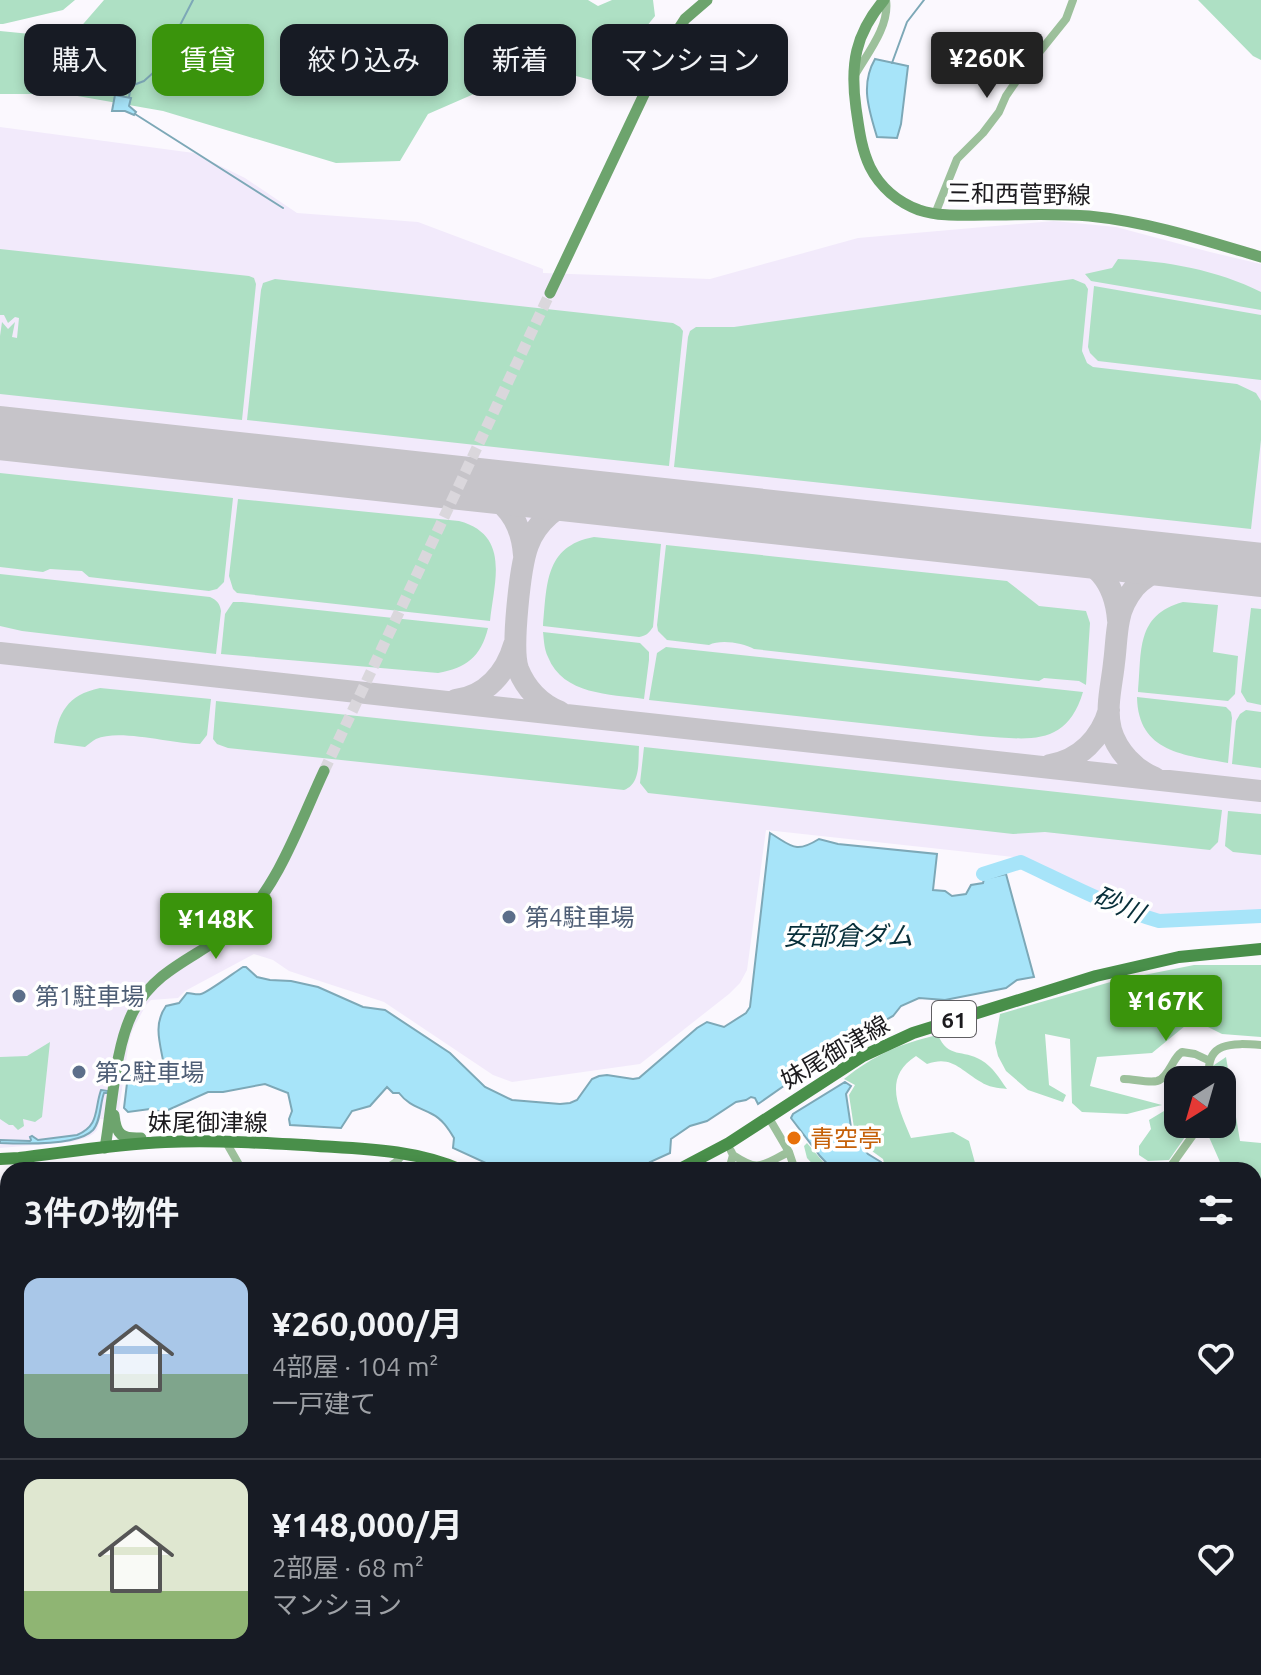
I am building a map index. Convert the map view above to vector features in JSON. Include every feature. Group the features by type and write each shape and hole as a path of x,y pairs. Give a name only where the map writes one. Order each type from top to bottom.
{"main road":[{"name":"妹尾御津線","path":"698,1162 731,1149 769,1118 888,1043 945,1022 1096,976 1179,957 1261,949"},
{"name":"妹尾御津線","path":"0,1159 160,1142 226,1142 404,1152 436,1162"}],"street":[{"path":"550,293 666,48 685,19 707,0"},
{"name":"三和西菅野線","path":"885,0 859,40 853,79 862,144 871,169 891,193 905,203 935,214 1085,215 1121,220 1159,227 1261,257"},
{"path":"935,214 957,159 999,112 1017,80 1066,19 1073,0"},
{"path":"105,1148 122,1041 135,1007 162,976 225,935 251,910 273,879 324,771"},
{"path":"1210,1066 1217,1049 1230,1044 1261,1045"},
{"path":"1124,1079 1157,1081 1164,1077 1182,1052 1210,1061"},
{"path":"111,1112 120,1134 130,1139 160,1142"},
{"path":"769,1118 792,1162"},
{"path":"1174,1162 1191,1138"},
{"path":"226,1142 237,1162"},
{"path":"731,1149 745,1162"},
{"path":"730,1162 731,1149"},
{"path":"396,1162 404,1152"},
{"path":"768,1162 789,1152"}],"shaded area":[{"path":"0,127 194,153 245,178 297,213 418,222 543,269 543,273 710,279 858,238 1054,221 1116,227 1261,264 1261,911 1159,917 1120,903 1023,858 766,830 747,970 740,983 640,1064 512,1082 493,1075 384,1002 289,971 273,960 254,954 185,991 178,998 151,1000 146,1005 129,1041 119,1110 121,1120 100,1119 93,1134 72,1142 0,1148"}],"green space":[{"path":"0,0 75,0 63,10 0,24"},
{"path":"104,0 588,0 598,6 612,0 653,0 655,16 649,24 592,24 592,80 576,76 576,24 464,24 464,96 469,96 428,114 400,161 336,163 163,111 77,96 136,96 136,24 83,24"},
{"path":"1198,0 1261,0 1261,60 1253,56"},
{"path":"0,31 24,33 24,94 0,94"},
{"path":"0,249 254,278 256,284 242,420 0,394 2,322 8,329 15,322 12,337 17,338 19,318 15,317 8,323 4,315 0,315"},
{"path":"1118,259 1209,272 1244,284 1261,292 1261,310 1091,281 1085,274 1112,268"},
{"path":"275,279 673,323 683,331 669,466 247,420 261,290 263,283"},
{"path":"1073,279 1085,284 1088,289 1082,351 1087,363 1093,367 1237,384 1256,393 1261,401 1261,440 1251,529 674,467 688,337 696,327 734,327"},
{"path":"1094,286 1261,315 1261,380 1098,361 1088,347"},
{"path":"0,473 233,498 224,582 217,589 209,591 89,577 82,571 50,569 43,572 0,567"},
{"path":"238,499 459,521 475,528 486,537 496,562 490,621 237,593 229,576"},
{"path":"594,537 661,544 653,627 649,633 639,637 543,626 548,583 557,559 566,549"},
{"path":"666,545 1007,581 1039,606 1086,611 1090,623 1086,685 1079,681 1044,678 1039,681 754,649 732,642 709,645 667,640 658,631 657,625"},
{"path":"0,574 210,597 218,602 221,611 216,654 0,626"},
{"path":"233,602 488,628 481,647 471,660 438,673 221,654 225,614"},
{"path":"1183,602 1218,605 1213,652 1238,656 1235,694 1228,701 1138,692 1141,649 1149,626 1167,608"},
{"path":"1251,608 1261,609 1261,705 1247,702 1241,692"},
{"path":"543,632 640,643 649,652 644,699 603,694 576,686 565,679 555,670 548,657"},
{"path":"666,647 1083,692 1076,710 1066,723 1056,731 1029,738 980,736 649,700 657,653"},
{"path":"100,688 211,699 207,735 200,744 118,735 96,739 85,747 54,743 58,723 66,707 79,695"},
{"path":"1137,697 1226,707 1232,718 1228,763 1181,753 1155,740 1139,716"},
{"path":"216,701 639,746 638,772 633,783 624,790 228,748 213,739"},
{"path":"1246,710 1261,712 1261,768 1232,764 1236,721"},
{"path":"644,747 1222,810 1218,842 1210,850 1045,832 1013,834 648,793 640,783"},
{"path":"1228,811 1261,814 1261,855 1233,852 1225,846"},
{"path":"1194,965 1261,965 1261,1037 1222,1034 1206,1026 1185,1026 1152,1053 1097,1057 1090,1086 1162,1105 1127,1114 1082,1112 1072,1103 1070,1039 1045,1034 1049,1085 1066,1095 1063,1102 1028,1090 1006,1071 998,1056 995,1043 1000,1014 1114,981"},
{"path":"938,1035 951,1051 985,1063 1007,1089 984,1084 950,1063 927,1064 916,1056 899,1074 896,1084 898,1105 911,1138 953,1132 969,1141 975,1162 884,1162 865,1146 854,1128 849,1095 855,1085 844,1079 888,1051"},
{"path":"50,1042 42,1117 35,1122 23,1119 24,1126 18,1130 0,1119 0,1057 27,1056"},
{"path":"1226,1057 1228,1066 1213,1066"},
{"path":"1164,1111 1164,1138 1184,1138 1169,1160 1148,1161 1139,1155 1139,1146 1151,1129 1149,1120"},
{"path":"1236,1117 1240,1141 1261,1143 1261,1162 1220,1162 1209,1138 1236,1138"},
{"path":"807,1143 823,1162 811,1162 804,1146"}],"water":[{"path":"875,59 908,66 897,138 877,137 871,117 867,88"},
{"path":"115,96 120,96 131,98 129,106 136,112 134,115 112,111"},
{"name":"安部倉ダム","path":"770,833 789,845 799,847 819,839 838,844 937,854 933,890 945,891 952,896 966,894 971,885 983,883 984,879 1006,874 1034,977 1017,980 1006,988 945,1000 919,998 901,1006 893,1016 844,1044 838,1052 758,1104 751,1097 736,1102 707,1121 690,1126 671,1139 670,1153 650,1162 484,1162 453,1148 454,1138 442,1121 387,1087 370,1106 352,1111 341,1128 290,1125 292,1111 288,1093 265,1084 208,1092 168,1110 128,1112 124,1108 128,1075 157,1066 163,1060 159,1025 166,1006 179,1003 187,993 204,993 243,967 257,977 318,987 363,1007 385,1010 450,1053 485,1087 512,1100 560,1104 577,1100 592,1079 599,1076 639,1078 697,1028 707,1022 724,1027 750,1007"},
{"path":"845,1082 851,1086 846,1094 852,1134 868,1154 881,1162 826,1162 791,1118"},
{"path":"101,1090 108,1093 104,1093 96,1126 86,1135 49,1143 0,1143 0,1140 30,1141 32,1136 38,1140 77,1135 93,1122"}],"waterway":[{"path":"129,97 131,86 144,81 160,63 162,50 176,33 193,0"},
{"path":"892,63 907,22 924,0"},
{"path":"135,114 283,208"},
{"name":"砂川","path":"983,874 1021,862 1106,902 1159,921 1261,916"}],"taxiway":[{"path":"458,482 484,492 504,506 518,527 524,555"},
{"path":"560,712 535,695 518,669 516,627 525,556 534,533 555,511 574,502 602,498"},
{"path":"1060,548 1083,559 1101,574 1113,594 1118,620"},
{"path":"1155,778 1128,759 1118,745 1109,722 1119,620 1129,595 1148,576 1171,566 1196,563"},
{"path":"456,700 477,694 493,682 506,665 514,645"},
{"path":"0,653 1261,791"},
{"path":"1050,765 1071,758 1088,746 1101,730 1109,710"}],"runway":[{"path":"0,433 1261,570"}],"tunnel":[{"path":"324,771 550,293"}],"place":[{"name":"第4駐車場","path":"509,917"},
{"name":"第1駐車場","path":"19,996"},
{"name":"第2駐車場","path":"79,1072"},
{"name":"青空亭","path":"794,1138"}]}
